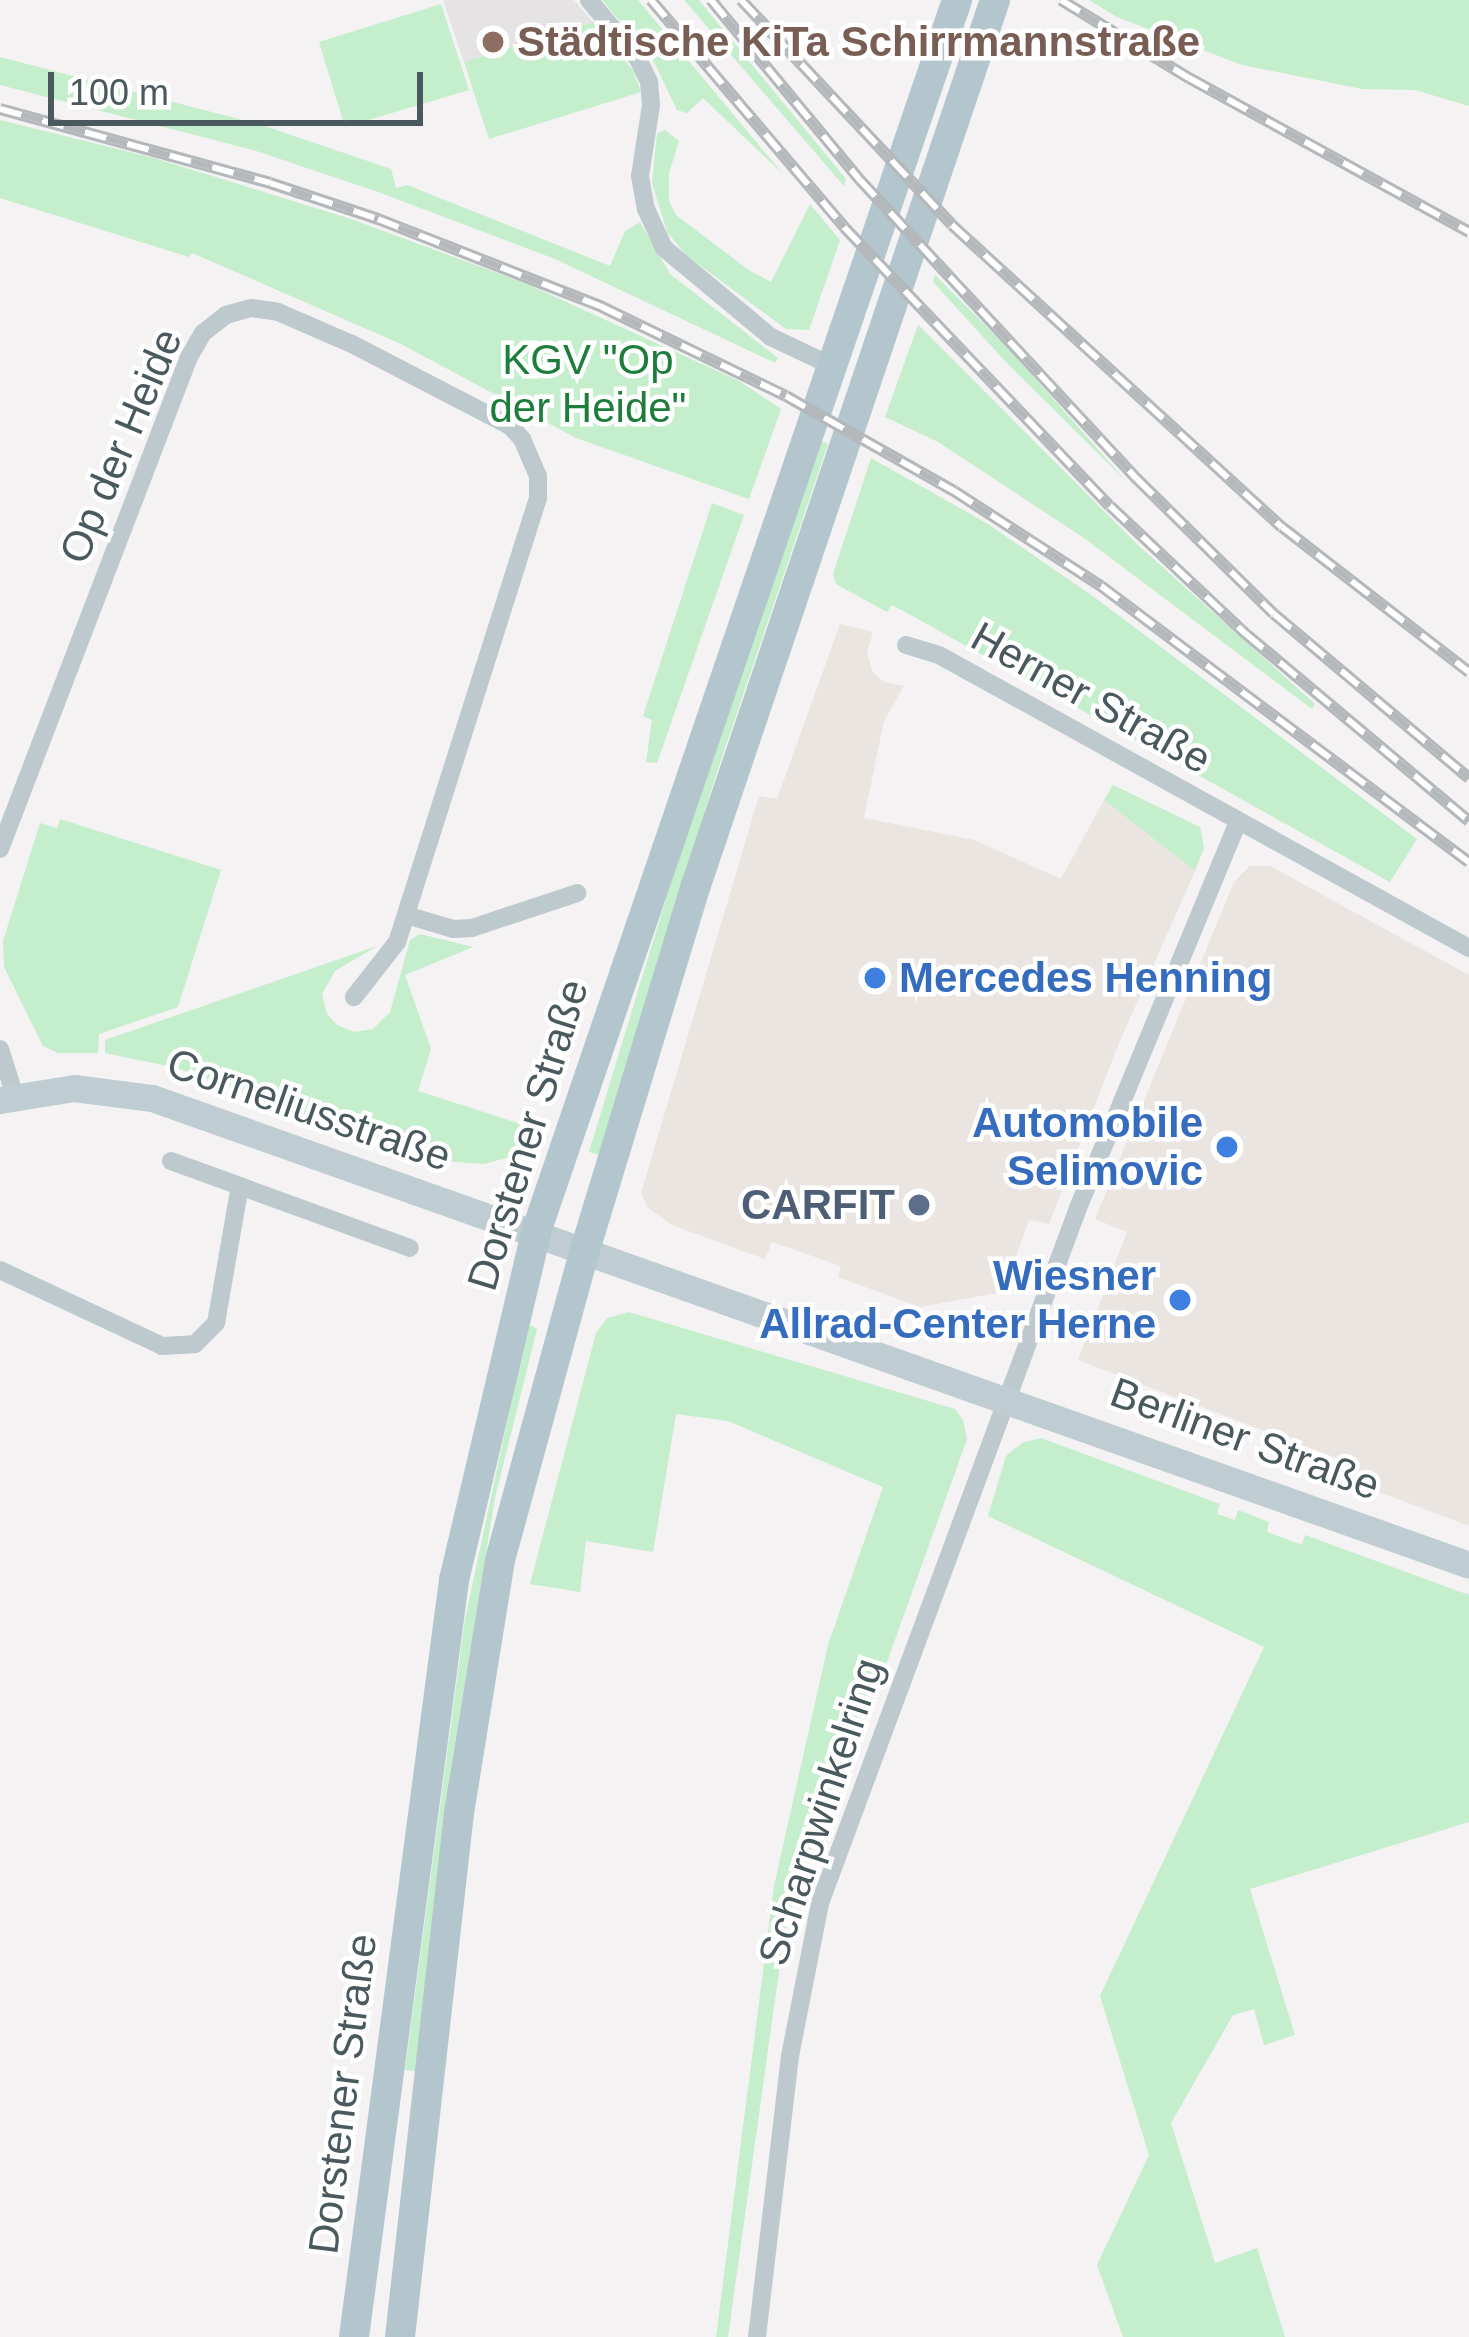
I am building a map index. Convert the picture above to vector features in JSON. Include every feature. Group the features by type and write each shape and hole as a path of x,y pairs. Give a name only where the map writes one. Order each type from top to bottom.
{"main road":[{"name":"Dorstener Straße","path":"354,2337 454,1580 536,1232 957,0"},
{"name":"Dorstener Straße","path":"400,2337 459,1813 500,1560 585,1250 745,732 995,0"},
{"name":"Corneliusstraße","path":"8,1098 88,1088 152,1099 585,1250"},
{"name":"Berliner Straße","path":"585,1250 1469,1565"}],"street":[{"path":"589,0 638,59 649,82 640,176 646,208 664,248 771,337 830,365"},
{"name":"Op der Heide","path":"0,849 189,357 203,333 226,315 251,308 278,312 352,344 510,426 532,457 538,476 538,498 398,942 355,997"},
{"name":"Herner Straße","path":"906,645 939,655 1469,948"},
{"name":"Herner Straße","path":"1005,1396 1238,821"},
{"path":"406,915 453,929 472,928 577,893"},
{"path":"0,1049 8,1098"},
{"path":"171,1161 410,1248"},
{"path":"0,1270 162,1346 195,1344 216,1323 240,1186"},
{"name":"Scharpwinkelring","path":"759,2337 790,2056 820,1903 1005,1396"}],"shaded area":[{"name":"Städtische KiTa Schirrmannstraße","path":"443,0 574,0 593,22 464,62"},
{"path":"840,624 873,632 867,653 872,671 884,682 904,686 884,721 864,818 974,840 1061,879 1104,800 1195,871 1119,1043 1049,1224 1029,1220 1003,1292 920,1307 838,1277 841,1266 772,1242 765,1259 672,1225 648,1208 641,1193 759,796 777,799"},
{"path":"1250,866 1270,866 1469,975 1469,1526 1340,1477 1344,1461 1078,1360 1127,1232 1095,1219 1234,882"}],"green space":[{"path":"602,0 638,0 783,174 703,98 687,113 677,110 654,62"},
{"path":"684,0 699,0 846,179 844,186"},
{"path":"1089,0 1469,0 1469,106 1415,90 1362,89 1242,65 1117,17"},
{"path":"441,4 469,90 345,127 319,42"},
{"path":"593,22 633,70 641,92 489,139 464,62"},
{"path":"0,57 262,125 391,169 396,188 407,185 610,266 625,231 640,222 670,274 778,358 775,363 555,259 381,193 253,150 0,85"},
{"name":"KGV \"Op der Heide\"","path":"0,120 154,158 351,219 527,284 739,381 781,409 749,499 576,438 401,344 192,253 189,257 0,198"},
{"path":"665,130 679,141 669,173 669,201 676,215 750,271 771,282 810,204 840,240 809,330 786,329 686,255 667,232 652,183 657,133"},
{"path":"935,275 1011,351 1126,481 1005,361 933,282"},
{"path":"918,325 1138,545 1315,704 1312,709 1084,538 938,442 885,417"},
{"path":"820,440 828,444 716,775 600,1155 589,1152 679,856"},
{"path":"871,458 988,524 1094,597 1417,839 1390,882 892,605 887,612 836,584 833,574"},
{"path":"712,503 744,515 657,763 646,762 652,720 643,716"},
{"path":"1113,785 1200,827 1204,848 1195,871 1104,800"},
{"path":"60,819 221,870 178,1007 99,1034 98,1053 58,1053 43,1046 4,967 3,941 40,823 57,828"},
{"path":"420,934 473,947 405,975 431,1049 418,1091 530,1127 521,1154 484,1164 455,1162 377,1141 177,1068 105,1053 105,1040 377,946 335,971 322,994 327,1014 337,1025 354,1032 373,1029 390,1012 410,940"},
{"path":"629,1312 955,1409 967,1439 882,1676 869,1690 784,1935 728,2337 716,2337 774,1886 828,1645 883,1487 728,1421 676,1414 653,1552 586,1541 580,1592 530,1584 596,1333 607,1318"},
{"path":"528,1324 537,1329 495,1498 451,1767 416,2071 405,2070 465,1619"},
{"path":"1041,1438 1220,1504 1217,1514 1235,1520 1238,1510 1269,1522 1267,1532 1302,1545 1305,1535 1469,1595 1469,1822 1250,1889 1295,2035 1264,2045 1254,2009 1233,2015 1171,2123 1215,2263 1257,2248 1285,2337 1123,2337 1097,2265 1149,2155 1100,1996 1264,1647 988,1516 1006,1456 1022,1443"}],"railway":[{"path":"651,0 844,227 1110,506 1246,634 1469,821"},
{"path":"711,0 860,180 1137,479 1274,614 1469,778"},
{"path":"741,0 952,225 1282,527 1469,672"},
{"path":"1061,0 1189,78 1469,232"},
{"path":"0,109 270,183 378,219 602,307 786,396 954,491 1101,586 1469,862"}],"place":[{"name":"Städtische KiTa Schirrmannstraße","path":"493,42"},
{"name":"Mercedes Henning","path":"875,978"},
{"name":"Automobile Selimovic","path":"1227,1147"},
{"name":"CARFIT","path":"919,1205"},
{"name":"Wiesner Allrad-Center Herne","path":"1180,1300"}]}
